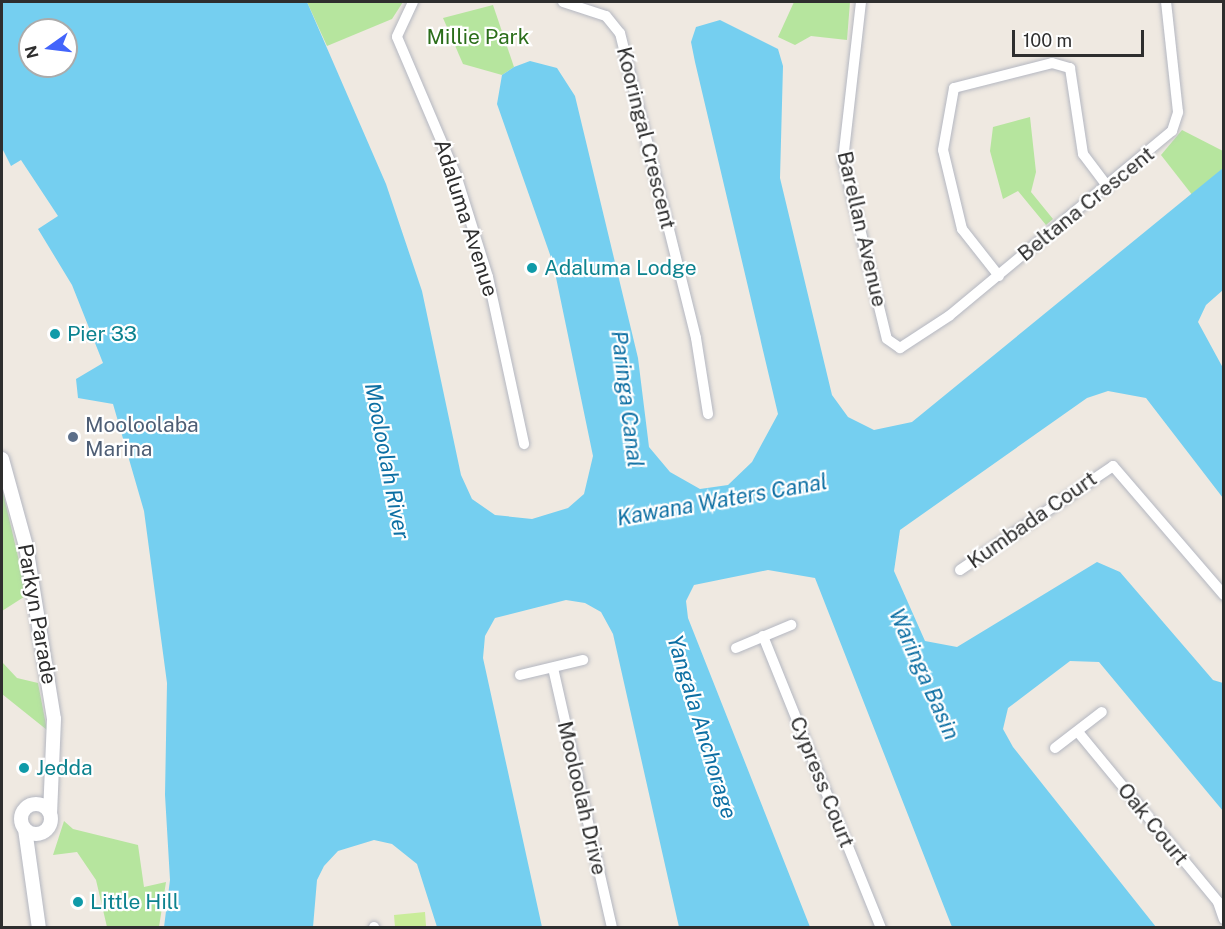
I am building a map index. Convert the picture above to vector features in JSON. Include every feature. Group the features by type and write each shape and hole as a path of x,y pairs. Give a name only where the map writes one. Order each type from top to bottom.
{"street":[{"name":"Adaluma Avenue","path":"413,2 397,37 456,175 488,277 524,444"},
{"name":"Kooringal Crescent","path":"563,2 606,16 620,33 696,338 708,414"},
{"name":"Barellan Avenue","path":"861,2 843,159 891,347"},
{"name":"Beltana Crescent","path":"891,347 909,344 999,276 1161,143 1177,122 1167,2"},
{"path":"999,276 963,229 943,150 954,88 1052,63 1070,68 1083,154 1108,187"},
{"name":"Parkyn Parade","path":"2,459 38,613 54,719 54,771 50,813"},
{"name":"Kumbada Court","path":"960,570 1113,466 1224,595"},
{"path":"736,648 791,625"},
{"name":"Cypress Court","path":"763,636 881,927"},
{"path":"520,675 583,660"},
{"name":"Mooloolah Drive","path":"553,668 612,927"},
{"path":"1054,748 1102,712"},
{"name":"Oak Court","path":"1078,732 1218,902 1224,920"},
{"name":"Parkyn Parade","path":"35,804 46,793 54,771"},
{"path":"38,890 22,813 35,804 50,813 46,831 39,844 39,927"},
{"path":"25,829 35,834 46,831"}],"green space":[{"path":"307,2 403,2 392,19 327,46"},
{"path":"794,2 850,2 847,40 811,36 795,45 778,37"},
{"name":"Millie Park","path":"493,5 514,67 502,75 463,64 443,18"},
{"path":"1030,117 1036,172 1031,192 1053,219 1046,225 1018,191 1003,199 990,151 993,127"},
{"path":"1182,130 1223,151 1223,168 1193,196 1161,155"},
{"path":"2,488 27,595 2,611"},
{"path":"2,662 17,678 38,683 47,730 2,694"},
{"path":"64,821 73,829 138,845 144,887 166,882 159,927 107,927 96,880 77,852 53,855"},
{"path":"425,912 426,926 395,927 394,915"}],"water":[{"path":"2,2 307,2 386,184 422,291 461,475 472,499 495,515 532,519 568,508 584,494 593,456 553,263 497,104 502,75 514,67 530,61 557,68 575,96 638,358 649,447 670,472 700,489 728,485 752,462 778,414 695,62 691,42 696,27 720,20 778,49 783,66 780,178 832,395 848,417 874,430 912,422 1223,168 1223,290 1206,305 1198,322 1223,368 1223,498 1146,398 1108,391 1087,398 900,530 894,571 925,641 957,647 1097,562 1120,572 1213,680 1223,683 1223,811 1099,662 1070,661 1008,708 1003,729 1013,747 1156,927 952,927 815,578 768,570 694,585 686,601 688,618 810,927 679,927 613,634 601,612 585,603 566,600 495,618 485,636 483,658 542,927 437,927 417,864 392,844 374,840 338,851 324,866 317,880 313,927 164,927 170,880 165,795 167,683 144,511 113,404 78,398 76,379 103,363 72,285 38,229 58,216 21,160 11,166 2,148"}],"place":[{"name":"Adaluma Lodge","path":"532,268"},
{"name":"Pier 33","path":"55,334"},
{"name":"Mooloolaba Marina","path":"73,437"},
{"name":"Jedda","path":"24,768"},
{"name":"Little Hill","path":"78,902"}],"water label":[{"name":"Paringa Canal","path":"627,399"},
{"name":"Mooloolah River","path":"387,461"},
{"name":"Kawana Waters Canal","path":"722,500"},
{"name":"Waringa Basin","path":"924,674"},
{"name":"Yangala Anchorage","path":"702,727"}]}
